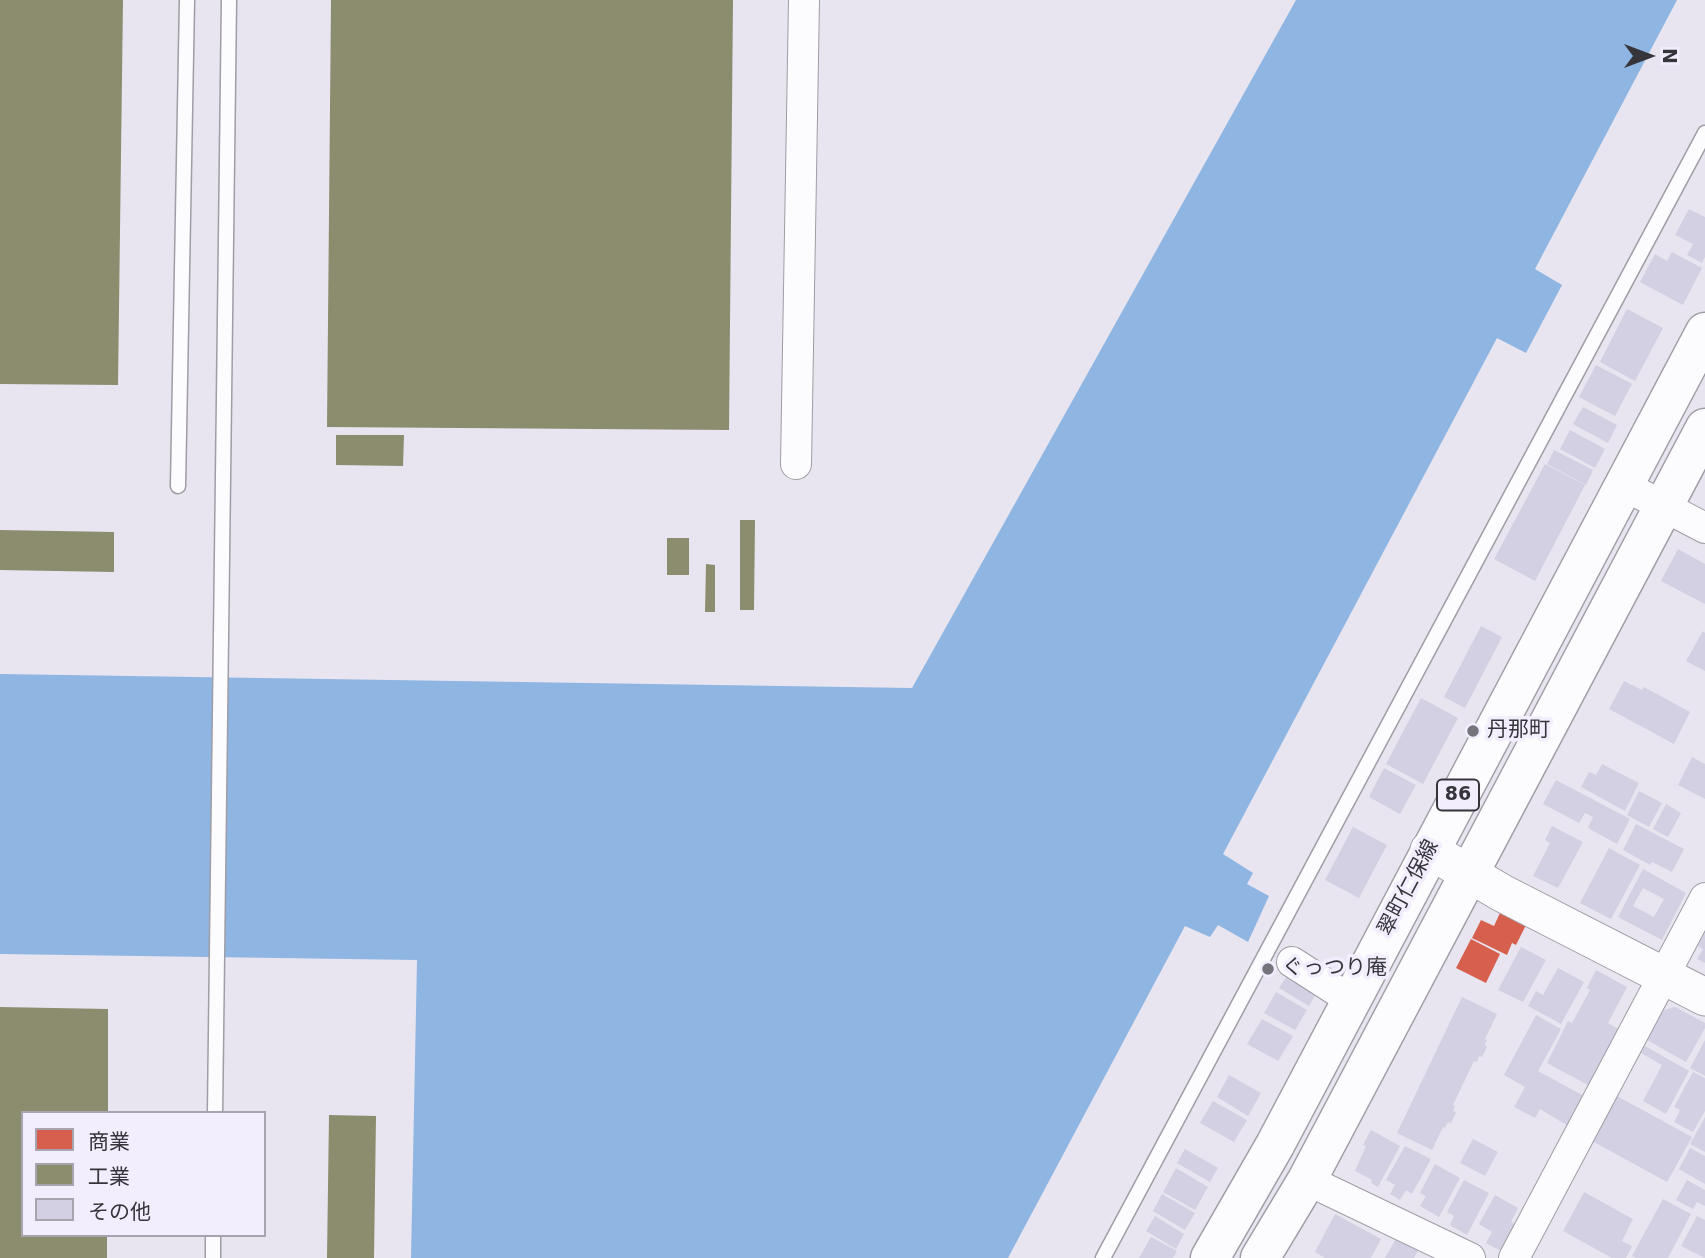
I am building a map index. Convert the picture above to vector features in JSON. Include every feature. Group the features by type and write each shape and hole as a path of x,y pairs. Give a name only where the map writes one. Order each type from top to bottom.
{"main road":[{"name":"翠町仁保線","path":"1210,1258 1275,1145 1705,332"},
{"name":"86","path":"1260,1258 1307,1180 1705,428"}],"street":[{"path":"796,464 804,0"},
{"path":"1623,485 1705,528"},
{"path":"1429,850 1502,893 1705,997"},
{"path":"1514,1258 1705,898"},
{"path":"1292,962 1351,1000"},
{"path":"1307,1180 1469,1258"}],"lane":[{"path":"178,486 187,0"},
{"path":"215,1111 229,0"},
{"path":"1103,1258 1705,133"},
{"path":"213,1237 213,1258"}],"water":[{"path":"1296,0 1677,0 1535,269 1562,285 1526,353 1497,338 1223,854 1253,873 1247,884 1269,896 1248,942 1218,925 1210,937 1185,926 1008,1258 411,1258 417,960 0,954 0,674 912,688"}],"building: 商業":[{"path":"1500,913 1526,925 1516,945 1512,943 1507,955 1472,938 1481,920 1494,926"},
{"path":"1471,939 1500,954 1486,983 1456,968"}],"building: 工業":[{"path":"0,0 123,0 118,385 0,384"},
{"path":"331,0 733,0 729,430 327,427"},
{"path":"336,435 404,435 403,466 336,465"},
{"path":"740,520 755,520 754,610 740,610"},
{"path":"0,530 114,532 114,572 0,570"},
{"path":"667,538 689,538 689,575 667,575"},
{"path":"706,564 715,565 715,612 705,612"},
{"path":"0,1007 108,1009 108,1111 21,1111 21,1237 107,1237 107,1258 0,1258"},
{"path":"329,1115 376,1116 374,1258 327,1258"}],"building: その他":[{"path":"1689,209 1705,217 1705,257 1702,263 1687,255 1693,244 1675,235"},
{"path":"1672,252 1702,268 1683,305 1640,282 1655,254 1667,261"},
{"path":"1627,309 1663,328 1635,381 1600,362"},
{"path":"1596,365 1632,384 1615,416 1579,397"},
{"path":"1583,407 1617,425 1608,443 1573,424"},
{"path":"1570,430 1605,449 1595,468 1560,449"},
{"path":"1554,450 1593,470 1586,485 1547,464"},
{"path":"1545,464 1585,485 1535,581 1494,559"},
{"path":"1678,549 1705,564 1705,604 1661,581"},
{"path":"1481,626 1502,637 1465,708 1444,697"},
{"path":"1703,631 1705,633 1705,671 1686,661"},
{"path":"1624,681 1642,690 1644,687 1690,712 1674,744 1609,709"},
{"path":"1421,698 1458,718 1423,784 1386,764"},
{"path":"1692,757 1705,764 1705,799 1678,785"},
{"path":"1602,764 1639,783 1625,811 1581,787 1589,772 1596,775"},
{"path":"1384,768 1416,785 1400,814 1369,797"},
{"path":"1556,780 1630,819 1617,844 1588,828 1593,817 1585,813 1579,823 1543,804"},
{"path":"1639,791 1662,803 1649,827 1627,815"},
{"path":"1666,804 1681,813 1668,837 1653,829"},
{"path":"1636,824 1684,849 1672,872 1652,862 1650,865 1623,850"},
{"path":"1552,826 1583,842 1558,888 1533,876 1550,843 1545,840"},
{"path":"1353,827 1387,845 1359,898 1325,880"},
{"path":"1609,848 1640,865 1611,919 1580,903"},
{"path":"1643,869 1686,893 1662,940 1618,917","holes":["1643,888 1664,899 1654,917 1633,906"]},
{"path":"1705,933 1705,963 1697,959 1703,949 1698,946"},
{"path":"1521,947 1546,960 1523,1002 1498,990"},
{"path":"1558,968 1584,982 1561,1024 1528,1006 1536,991 1543,995"},
{"path":"1596,970 1627,987 1608,1023 1618,1029 1588,1085 1547,1063 1568,1021 1572,1023 1590,990 1587,988"},
{"path":"1287,976 1316,993 1309,1006 1279,988"},
{"path":"1276,992 1307,1010 1295,1030 1264,1013"},
{"path":"1462,997 1497,1014 1485,1039 1487,1047 1482,1057 1479,1056 1477,1062 1474,1061 1453,1105 1453,1111 1456,1112 1451,1123 1448,1122 1445,1128 1443,1127 1432,1150 1397,1133"},
{"path":"1675,1007 1705,1023 1705,1028 1686,1062 1647,1040 1664,1010"},
{"path":"1536,1015 1561,1029 1538,1071 1584,1096 1568,1126 1540,1109 1535,1118 1514,1107 1525,1087 1504,1075"},
{"path":"1262,1019 1293,1036 1278,1061 1247,1044"},
{"path":"1705,1040 1705,1076 1690,1068"},
{"path":"1645,1046 1689,1071 1666,1114 1643,1101 1662,1065 1641,1053"},
{"path":"1693,1072 1705,1078 1705,1111 1693,1132 1674,1122 1680,1110 1674,1107"},
{"path":"1229,1075 1261,1093 1248,1116 1217,1097"},
{"path":"1617,1096 1692,1137 1667,1182 1592,1141"},
{"path":"1213,1101 1247,1120 1234,1142 1200,1123"},
{"path":"1705,1117 1705,1152 1690,1144"},
{"path":"1371,1130 1400,1146 1378,1187 1371,1183 1372,1180 1355,1171"},
{"path":"1473,1139 1498,1152 1485,1176 1460,1163"},
{"path":"1405,1146 1431,1159 1412,1194 1406,1190 1400,1200 1390,1194 1395,1185 1386,1180"},
{"path":"1690,1148 1705,1156 1705,1184 1679,1169"},
{"path":"1185,1149 1218,1168 1210,1182 1177,1163"},
{"path":"1435,1164 1460,1178 1439,1217 1420,1206 1426,1196 1420,1193"},
{"path":"1176,1168 1208,1187 1195,1210 1163,1192"},
{"path":"1464,1180 1489,1193 1467,1235 1450,1225 1454,1216 1447,1212"},
{"path":"1687,1180 1705,1190 1705,1206 1697,1202 1693,1209 1676,1200"},
{"path":"1584,1192 1633,1219 1622,1241 1632,1246 1626,1258 1612,1258 1563,1231"},
{"path":"1162,1194 1195,1213 1185,1230 1153,1211"},
{"path":"1495,1195 1518,1208 1511,1222 1516,1224 1501,1251 1486,1243 1492,1232 1479,1224"},
{"path":"1663,1199 1691,1214 1668,1258 1632,1256"},
{"path":"1335,1214 1381,1239 1371,1258 1325,1258 1315,1252"},
{"path":"1155,1216 1184,1234 1176,1249 1146,1231"},
{"path":"1697,1216 1705,1220 1705,1258 1681,1246"},
{"path":"1151,1237 1177,1251 1173,1258 1139,1258"},
{"path":"1397,1237 1419,1249 1414,1258 1385,1258"}],"place":[{"name":"丹那町","path":"1473,731"},
{"name":"ぐっつり庵","path":"1268,969"}]}
